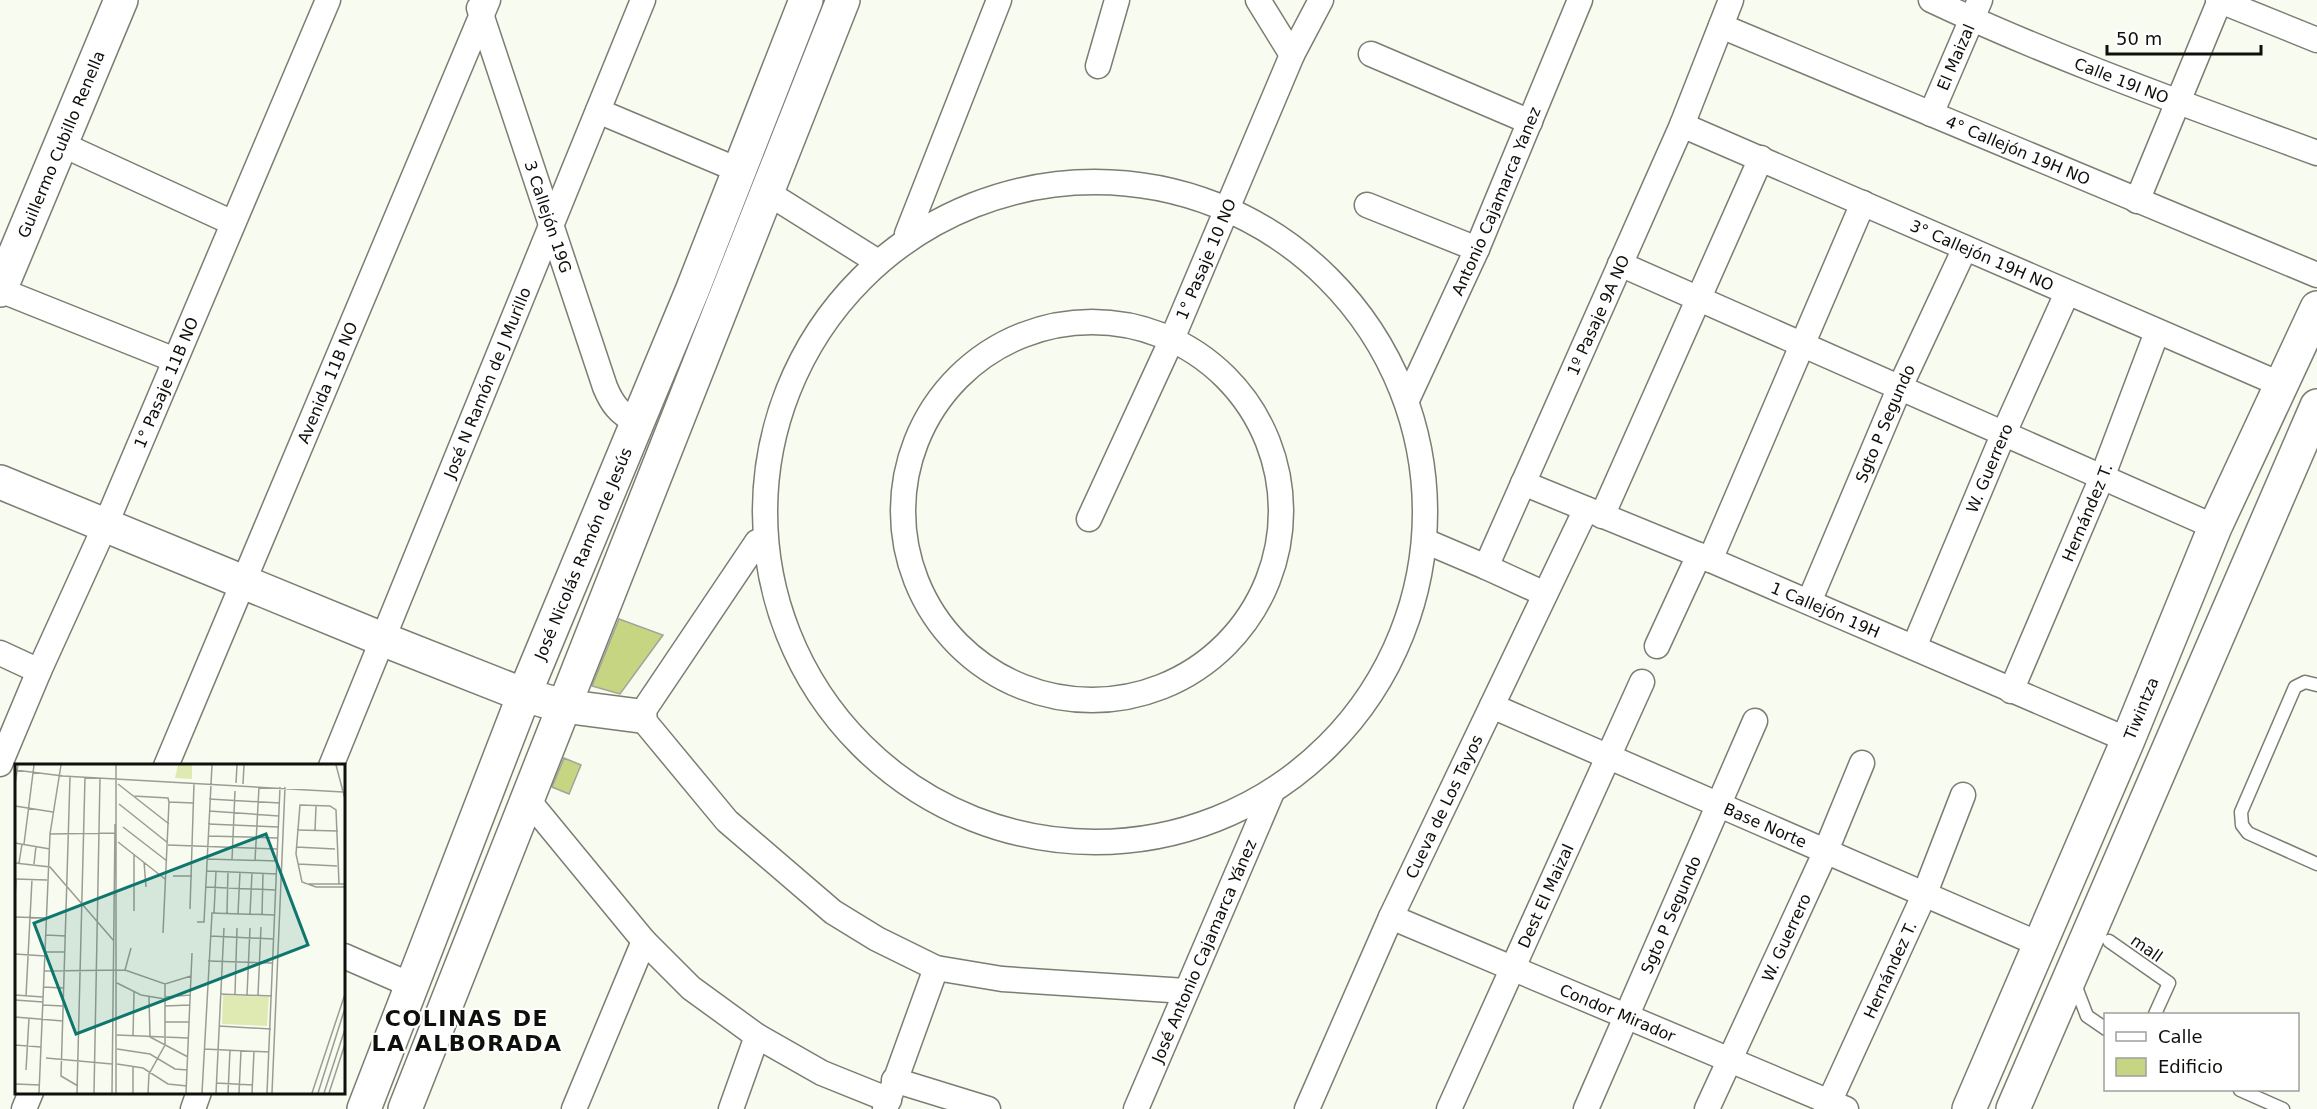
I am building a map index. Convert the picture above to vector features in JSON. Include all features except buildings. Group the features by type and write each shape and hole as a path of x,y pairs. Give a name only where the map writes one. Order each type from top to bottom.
{"street":[{"name":"Guillermo Cubillo Renella","path":"0,290 120,0"},
{"name":"1° Pasaje 11B NO","path":"0,764 39,671 105,526 328,0"},
{"name":"José N Ramón de J Murillo","path":"331,764 643,0"},
{"name":"José Nicolás Ramón de Jesús","path":"364,1109 524,695 692,291 806,0"},
{"path":"405,1109 843,0"},
{"path":"907,234 999,0"},
{"path":"1098,66 1117,0"},
{"path":"1258,0 1292,55"},
{"name":"1° Pasaje 10 NO","path":"1089,519 1172,339 1226,206 1292,55 1321,0"},
{"name":"Antonio Cajamarca Yanez","path":"1407,400 1477,249 1580,0"},
{"name":"1º Pasaje 9A NO","path":"1486,567 1682,125 1731,0"},
{"name":"Calle 19I NO","path":"1931,0 1975,9 2177,101 2317,153"},
{"path":"2137,201 2220,0 2317,40"},
{"name":"3 Callejón 19G","path":"482,5 549,226 611,403 622,415 636,422"},
{"name":"Avenida 11B NO","path":"166,764 482,5"},
{"name":"El Maizal","path":"1931,114 1975,9"},
{"name":"4° Callejón 19H NO","path":"1721,26 2317,275"},
{"path":"1371,54 1530,122"},
{"path":"598,111 738,170"},
{"name":"3° Callejón 19H NO","path":"1682,125 2282,385"},
{"path":"61,144 233,223"},
{"name":"Cueva de Los Tayos","path":"1307,1109 1391,917 1545,594 1594,512 1699,300 1761,158"},
{"path":"1117,178 1226,206 1304,253 1365,320 1407,400 1423,470 1425,541 1410,615 1377,684 1331,744 1272,792 1183,831 1087,843 991,828 903,785 831,720 782,637 758,542 765,478 789,406 829,333 878,262 907,234 1005,188 1117,178"},
{"path":"768,194 878,262"},
{"path":"1657,646 1705,557 1803,346 1863,202"},
{"path":"1367,205 1477,249"},
{"name":"Sgto P Segundo","path":"1809,603 1899,389 1965,248"},
{"path":"1620,264 2003,435 2103,475 2215,527"},
{"path":"0,290 175,360"},
{"name":"W. Guerrero","path":"1914,647 2003,435 2067,293"},
{"path":"1111,322 1172,339 1224,374 1262,424 1281,483 1281,546 1259,604 1220,653 1167,686 1106,701 1043,695 986,668 940,625 930,607 911,570 902,508 913,447 943,392 990,350 1048,326 1111,322"},
{"name":"Tiwintza","path":"1969,1109 2128,740 2215,527 2314,323"},
{"name":"Hernández T.","path":"2011,691 2103,475 2157,332"},
{"path":"2013,1109 2317,406"},
{"path":"0,482 524,695 563,706 640,716 735,829 833,912 878,939 936,968 1002,979 1186,991"},
{"name":"1 Callejón 19H","path":"1523,483 1705,557 2128,740"},
{"path":"1425,541 1545,594"},
{"path":"640,716 758,542"},
{"path":"0,653 39,671"},
{"name":"Dest El Maizal","path":"1449,1109 1642,682"},
{"name":"Base Norte","path":"1492,706 1608,759 1825,853 1925,893 2041,945"},
{"name":"Sgto P Segundo","path":"1586,1109 1626,1014 1720,806 1755,721"},
{"name":"W. Guerrero","path":"1707,1109 1825,853 1862,763"},
{"name":"José Antonio Cajamarca Yánez","path":"1136,1109 1272,792"},
{"name":"Hernández T.","path":"1834,1107 1925,893 1963,795"},
{"path":"528,800 644,941 691,988 758,1036 822,1073 890,1096 988,1109"},
{"name":"Condor Mirador","path":"1391,917 1729,1058 1834,1107"},
{"path":"574,1109 644,941"},
{"path":"345,956 413,986"},
{"path":"890,1096 936,968"},
{"path":"731,1109 758,1036"},
{"path":"24,1109 30,1094"},
{"path":"193,1109 198,1094"}],"lane":[{"path":"2317,685 2305,682 2295,687 2241,812 2242,825 2248,832 2317,864"},
{"name":"mall","path":"2109,941 2169,983 2156,1013"},
{"path":"2071,975 2087,1016 2104,1028"},
{"path":"2244,1091 2283,1109"}],"district":[{"name":"COLINAS DE LA ALBORADA","path":"467,1030"}]}
